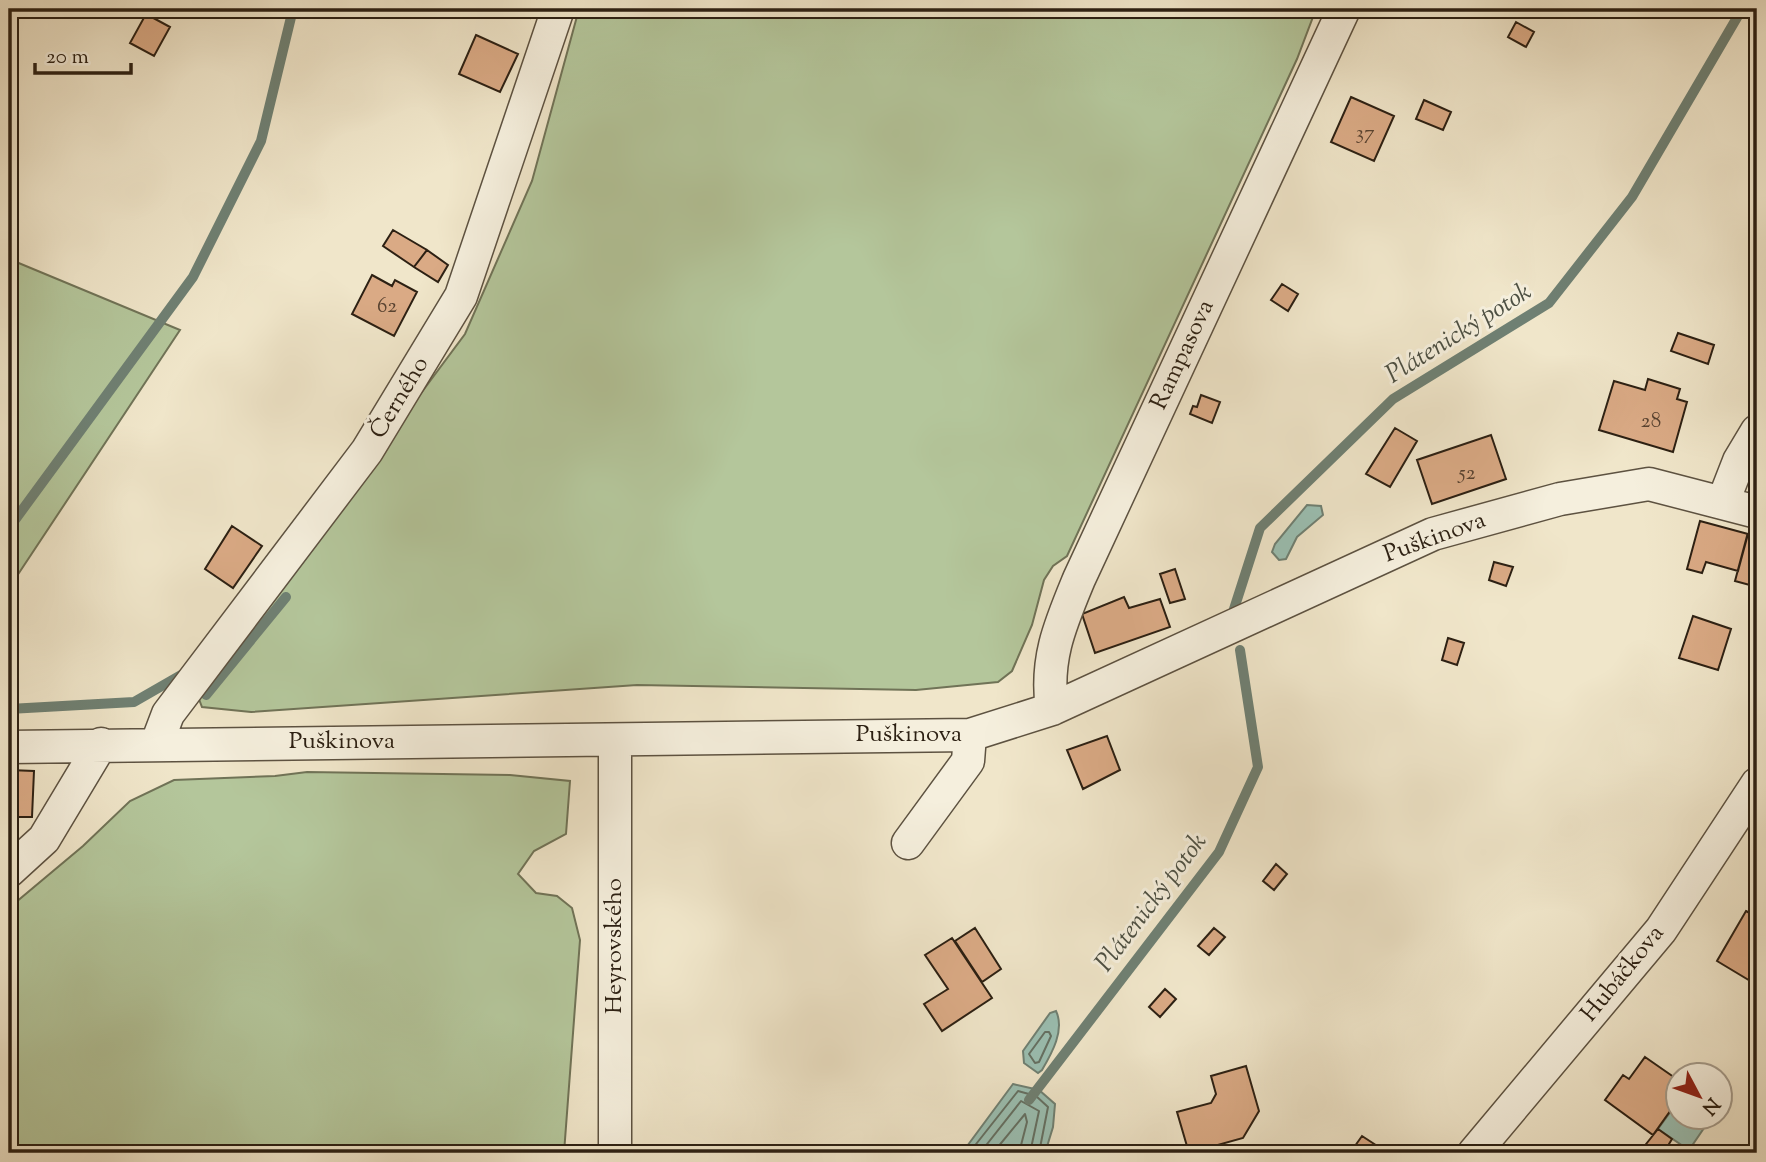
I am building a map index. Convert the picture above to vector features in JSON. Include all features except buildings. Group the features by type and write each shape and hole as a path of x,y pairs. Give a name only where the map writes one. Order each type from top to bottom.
{"street":[{"name":"Černého","path":"157,743 168,714 368,451 461,296 558,9"},
{"name":"Rampasova","path":"1052,709 1048,679 1056,635 1079,579 1344,9"},
{"path":"1723,502 1739,461 1757,431"},
{"name":"Puškinova","path":"9,747 157,743 970,735 1052,709 1433,534 1560,499 1649,484 1757,512"},
{"path":"908,843 968,761 970,735"},
{"name":"Heyrovského","path":"615,740 615,1153"},
{"path":"9,871 44,839 101,744"},
{"name":"Hubáčkova","path":"1474,1153 1661,930 1757,784"}],"green space":[{"path":"579,9 1316,9 1297,59 1067,556 1053,566 1044,580 1032,625 1012,671 998,682 916,690 637,685 251,712 202,707 197,694 465,334 532,181"},
{"path":"9,259 180,330 9,588"},
{"path":"307,772 510,775 570,781 566,834 534,851 518,874 536,893 557,896 572,908 580,940 564,1153 9,1153 9,908 83,846 130,801 174,780"}],"water":[{"path":"1307,505 1321,506 1323,515 1297,537 1286,559 1279,560 1272,552 1275,544"},
{"path":"1056,1011 1059,1026 1056,1041 1038,1073 1024,1063 1023,1051 1050,1013"},
{"path":"1013,1084 1039,1090 1055,1104 1053,1127 1045,1153 962,1153"},
{"path":"1664,1121 1664,1130 1703,1130 1689,1150 1658,1129"}],"waterway":[{"path":"9,528 193,277 261,141 293,9"},
{"name":"Plátenický potok","path":"1234,609 1260,528 1393,399 1549,303 1632,197 1742,9"},
{"path":"206,695 286,597"},
{"name":"Plátenický potok","path":"1029,1100 1219,852 1258,767 1240,650"},
{"path":"9,709 134,702 181,675"}]}
